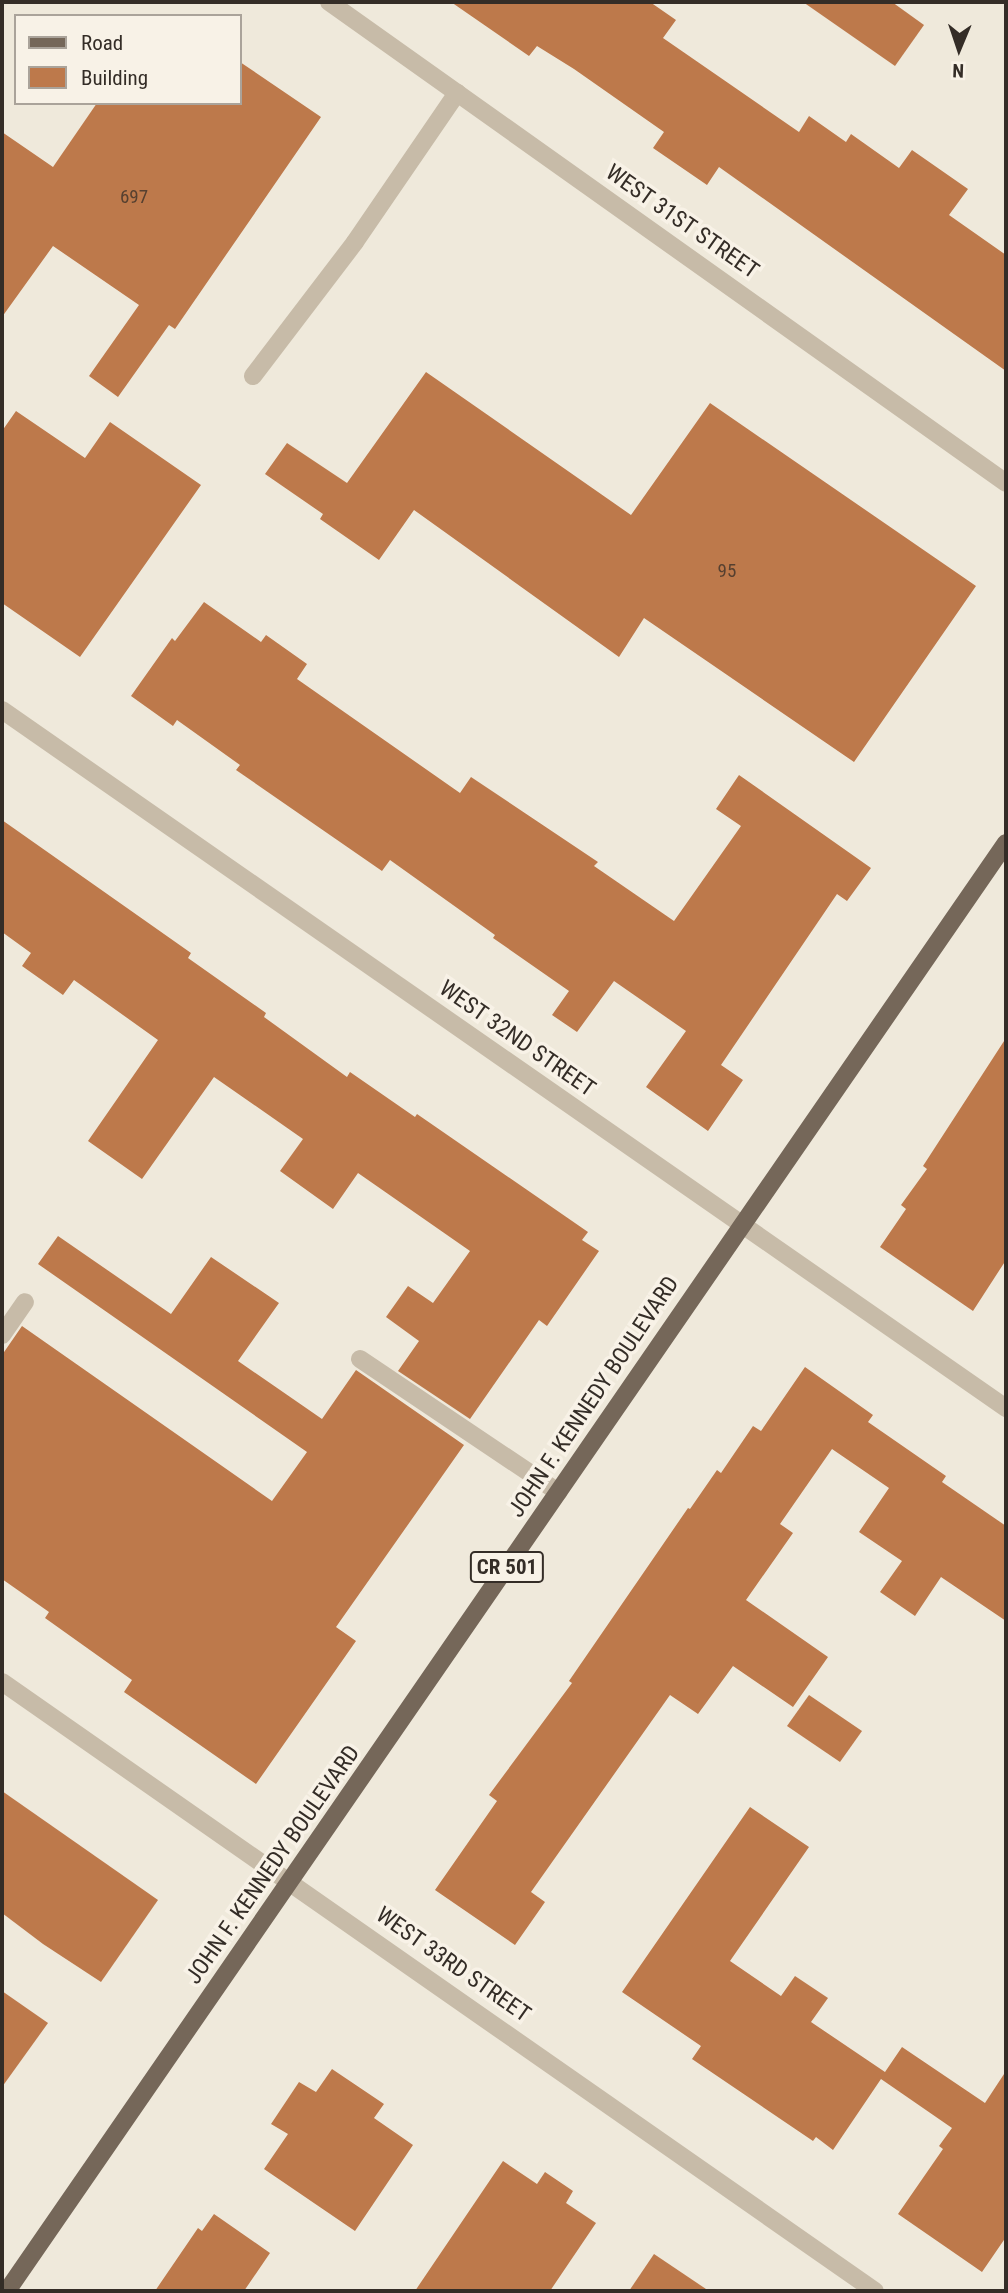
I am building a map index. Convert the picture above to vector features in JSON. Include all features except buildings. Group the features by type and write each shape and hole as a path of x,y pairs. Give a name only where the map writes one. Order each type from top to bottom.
{"main road":[{"name":"JOHN F. KENNEDY BOULEVARD","path":"7,2291 1006,843"}],"street":[{"name":"WEST 31ST STREET","path":"328,2 1006,483"},
{"path":"253,376 355,242 457,93"},
{"name":"WEST 32ND STREET","path":"2,710 1006,1408"},
{"path":"2,1335 25,1302"},
{"path":"360,1359 558,1492"},
{"name":"WEST 33RD STREET","path":"2,1682 291,1881 875,2291"}]}
